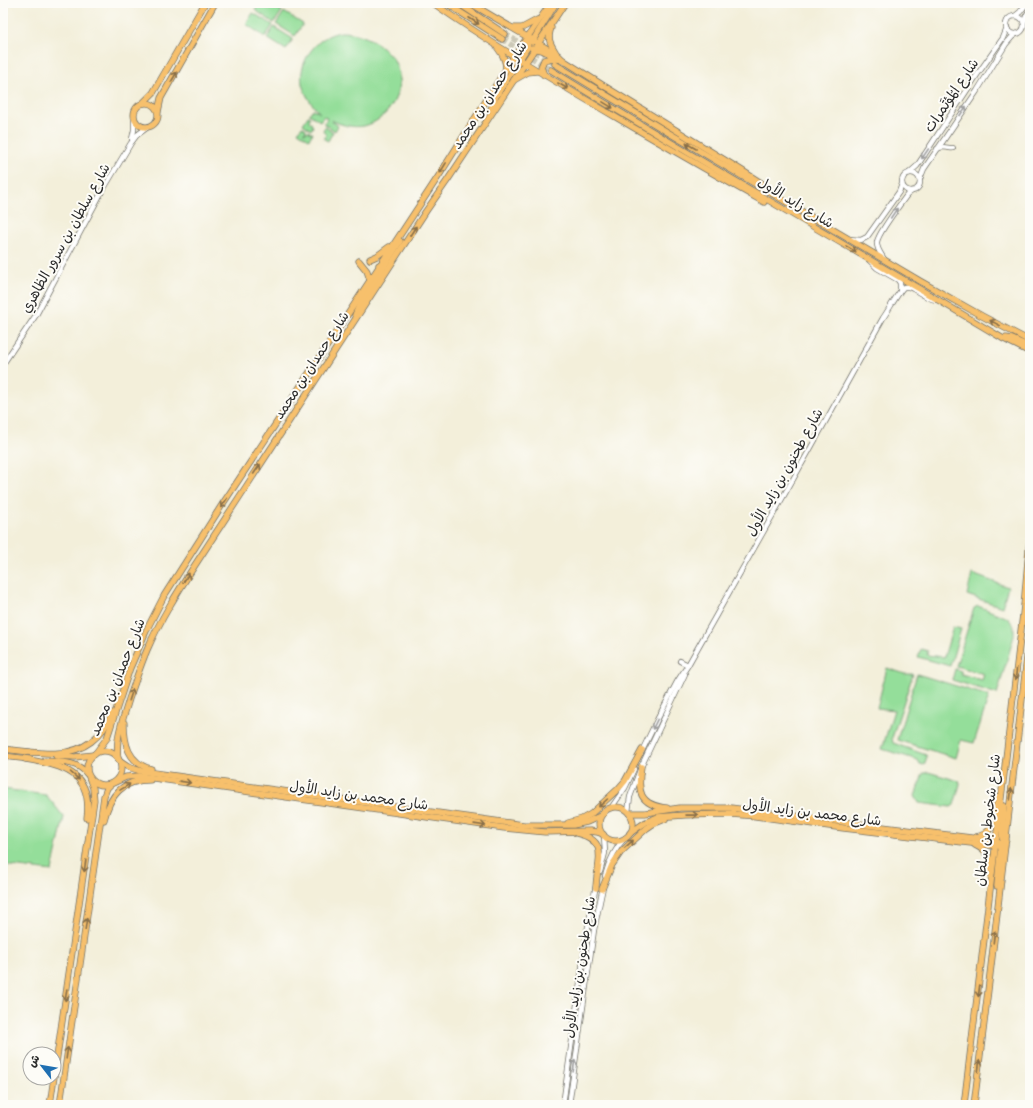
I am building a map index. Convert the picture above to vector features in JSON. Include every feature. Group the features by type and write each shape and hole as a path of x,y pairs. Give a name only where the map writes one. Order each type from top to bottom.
{"main road":[{"path":"205,3 153,93 135,111 134,117 139,124 148,127 156,122 161,98 215,3"},
{"path":"433,3 492,43 545,76 713,174 808,227 818,230"},
{"path":"446,3 502,39"},
{"path":"458,3 505,34"},
{"path":"470,3 558,55"},
{"name":"شارع حمدان بن محمد","path":"94,754 107,738 138,649 164,596 506,70 520,60 530,48 541,18 551,3"},
{"path":"530,48 528,42 533,40 556,3"},
{"name":"شارع حمدان بن محمد","path":"118,760 117,740 124,716 147,651 171,602 512,81 520,60 533,40 552,23 565,3"},
{"path":"514,28 522,28 541,18"},
{"path":"552,23 548,38 558,55 563,60"},
{"path":"492,43 500,51 504,58 506,70"},
{"path":"490,115 496,96 520,60 521,50 530,48 546,52 563,60 742,170 785,201"},
{"path":"545,76 541,67 544,60 551,58 563,60"},
{"name":"شارع زايد الأول","path":"555,64 662,130 982,316 1030,341"},
{"name":"شارع زايد الأول","path":"551,70 818,230 1030,354"},
{"path":"512,81 528,72 537,71"},
{"path":"143,103 151,104 158,112"},
{"path":"384,276 382,271 383,268 406,231 407,223"},
{"path":"370,259 380,254 394,243"},
{"path":"359,260 367,271 370,280"},
{"path":"354,322 357,309 381,272 379,265"},
{"path":"1002,338 1012,339 1030,347"},
{"name":"شارع شخبوط بن سلطان","path":"964,1105 1003,788 1030,537"},
{"name":"شارع شخبوط بن سلطان","path":"974,1105 1030,631"},
{"path":"27,752 59,753 76,750 90,743 103,731 107,725 123,690"},
{"path":"97,846 108,807 116,793 128,784 138,781 163,781 170,777 164,771 145,767 133,758 126,747 124,740 124,716"},
{"path":"3,749 68,757 106,752 112,753 118,760 121,768 119,777 108,788 104,796 60,1105"},
{"path":"555,826 582,819 595,810 625,781 642,750"},
{"path":"50,1105 94,796 87,766 94,754"},
{"path":"3,756 72,764 82,768 94,782 99,785 112,783"},
{"path":"25,759 68,770 73,773 82,784 86,790 88,804 86,828 88,842"},
{"name":"شارع محمد بن زايد الأول","path":"118,760 132,769 170,777 512,829 545,832 590,830 604,835"},
{"path":"641,767 639,788 642,796 652,805 673,809"},
{"name":"شارع محمد بن زايد الأول","path":"112,783 126,777 170,777 524,825 555,826 582,824 603,814"},
{"path":"991,889 989,858 984,851 971,841 984,835 990,830 998,799 1003,788"},
{"path":"1001,798 1004,807 1002,838 1003,840 1006,839"},
{"path":"620,807 629,812 633,821 632,828 630,833 625,838 614,840 604,835 601,830 600,822 603,814 611,808 620,807"},
{"name":"شارع محمد بن زايد الأول","path":"629,812 645,813 673,809 731,808 962,837 971,841"},
{"name":"شارع محمد بن زايد الأول","path":"630,833 652,819 675,816 730,814 939,839 996,844"},
{"path":"602,889 612,865 621,852 653,824 675,816"},
{"path":"570,832 588,837 594,842 598,849 600,863 596,878 596,888"},
{"path":"939,839 941,836 957,839 962,837"},
{"path":"1000,894 997,882 996,844 1006,839"}],"street":[{"path":"1027,3 1020,12 1009,19 1006,24 1010,33 1016,34 1022,32 1026,16 1030,9"},
{"path":"1015,16 1022,19 1024,23"},
{"name":"شارع المُؤتَمرات","path":"909,173 916,166 977,74 1003,38 1007,28"},
{"name":"شارع المُؤتَمرات","path":"920,179 924,168 977,91 1006,44 1016,34"},
{"name":"شارع سلطان بن سرور الظاهري","path":"131,143 134,130 134,117"},
{"name":"شارع سلطان بن سرور الظاهري","path":"3,364 36,315 100,195 131,143 140,132 148,127"},
{"path":"937,149 943,147 953,148"},
{"path":"849,239 859,240 867,237 899,192 903,177 909,173 916,174 920,179 919,186 907,195 878,237 877,246 884,259"},
{"path":"902,184 907,190 912,191"},
{"path":"869,260 877,268 898,280 900,283 900,290 910,287 930,298 940,300"},
{"name":"شارع طحنون بن زايد الأول","path":"611,808 627,784 642,750 677,682 900,290"},
{"path":"680,661 688,665"},
{"name":"شارع طحنون بن زايد الأول","path":"629,812 630,797 641,767 677,692 688,665"},
{"name":"شارع طحنون بن زايد الأول","path":"563,1105 587,932 605,853 604,835"},
{"name":"شارع طحنون بن زايد الأول","path":"569,1105 594,930 602,889 614,850 625,838"}],"green space":[{"path":"260,3 270,3 282,11 274,23 255,10"},
{"path":"284,12 303,24 295,36 276,24"},
{"path":"253,13 273,25 265,37 246,24"},
{"path":"274,27 293,39 286,50 267,38"},
{"path":"341,32 362,36 381,46 396,65 399,77 399,86 393,103 381,118 373,123 360,127 347,126 331,120 338,126 335,131 324,124 327,118 324,116 320,121 309,114 313,109 320,113 305,92 302,84 302,75 303,66 311,50 317,43 333,34"},
{"path":"308,116 310,117 309,122 313,127 311,130 303,124"},
{"path":"302,126 306,129 303,133 309,131 310,133 313,133 309,139 298,132"},
{"path":"325,127 333,132 328,141 324,139 326,135 323,130"},
{"path":"972,574 1008,587 1002,607 967,595"},
{"path":"978,606 1008,618 1014,626 1014,636 997,694 952,680 955,669 961,671 961,674 982,680 984,674 956,666 974,608"},
{"path":"953,627 961,629 950,666 918,657 921,649 928,651 927,655 944,657"},
{"path":"887,668 905,674 913,674 892,738 893,743 926,755 927,757 924,765 920,764 918,760 882,749 894,710 877,708"},
{"path":"917,674 989,696 974,743 961,740 956,758 897,740"},
{"path":"928,772 959,781 960,784 954,805 951,807 919,803 915,796 923,774"},
{"path":"3,789 46,795 64,817 52,871 3,865"}],"tunnel":[{"path":"505,34 555,64"},
{"path":"502,39 551,70"}]}
